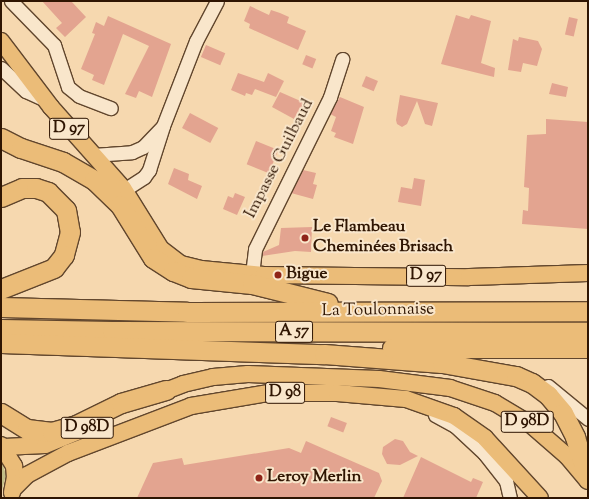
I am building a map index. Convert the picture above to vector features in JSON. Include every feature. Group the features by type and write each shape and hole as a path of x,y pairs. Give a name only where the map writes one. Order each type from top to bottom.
{"highway":[{"path":"1,138 21,148 70,165 94,180 120,205 153,258 179,274 206,280 252,284 316,302 415,310"},
{"path":"1,197 22,188 36,188 48,192 66,210 70,232 64,255 54,268 1,289"},
{"name":"La Toulonnaise","path":"1,307 187,312 415,310 588,311"},
{"name":"La Toulonnaise","path":"1,329 120,332 588,332"},
{"path":"1,344 110,346 588,348"},
{"path":"110,346 324,354 475,367 516,376 532,383 548,395 563,413 576,437 588,480"},
{"path":"1,412 27,429 52,432 76,425 121,403 166,390"}],"main road":[{"name":"D 97","path":"1,41 47,101 124,190 156,243 181,264 201,269 252,274 469,277 588,273"},
{"name":"D 98D","path":"2,446 32,448 57,442 166,390 213,377 248,374 380,380 450,388 495,403 530,424 567,456 588,480"},
{"name":"D 98","path":"12,493 27,475 68,453 191,406 269,393 337,393 382,396 431,406 465,422 505,458 540,498"},
{"path":"2,446 14,466 12,493"}],"street":[{"path":"11,1 54,45 68,87 79,96 111,108"},
{"path":"124,190 144,177 150,170 163,126 196,41 217,1"},
{"name":"Impasse Guilbaud","path":"252,274 255,249 330,97 342,59"},
{"path":"1,68 26,91 47,101"},
{"path":"93,155 132,152 143,147 163,126"},
{"path":"324,354 444,356 502,365 543,382 588,419"},
{"path":"382,396 415,407 455,426 496,465 506,481 510,498"}],"shaded area":[{"path":"1,459 6,475 1,494"}],"building":[{"path":"42,1 71,1 86,17 65,37 56,28 62,23"},
{"path":"250,6 269,15 271,10 289,17 287,23 306,31 298,50 249,28 250,24 244,21"},
{"path":"456,15 469,19 471,15 491,21 481,63 495,68 494,77 441,64"},
{"path":"108,16 171,44 152,97 139,91 136,98 125,94 149,46 123,34 104,85 92,80 94,75 81,69 95,34 92,33 96,22 104,26"},
{"path":"569,17 578,19 574,37 565,35"},
{"path":"519,37 538,41 542,49 537,66 523,63 521,72 508,70 513,39 518,41"},
{"path":"206,45 225,53 220,65 201,57"},
{"path":"306,55 316,59 312,68 302,64"},
{"path":"238,73 264,82 268,73 284,81 276,97 255,89 252,95 246,93 245,96 231,90"},
{"path":"366,76 378,81 374,91 362,86"},
{"path":"552,83 568,87 566,97 549,94"},
{"path":"280,92 305,103 294,119 272,107"},
{"path":"400,95 438,103 432,126 425,124 417,101 407,124 402,127 397,124 396,120"},
{"path":"340,97 364,107 353,144 334,137 336,133 331,131 336,117 330,114"},
{"path":"190,113 218,128 210,143 182,128"},
{"path":"546,119 588,122 588,229 522,224 523,210 528,211 529,188 524,187 527,135 546,134"},
{"path":"256,141 278,150 269,173 247,164"},
{"path":"174,168 189,174 188,180 202,186 197,199 168,184"},
{"path":"303,170 316,173 313,184 317,185 313,199 291,193"},
{"path":"414,178 425,180 421,206 398,202 401,187 412,189"},
{"path":"235,193 245,197 237,215 223,209 228,196 233,198"},
{"path":"312,227 311,252 295,251 262,256 263,252 279,245 281,228"},
{"path":"331,417 347,423 343,432 327,426"},
{"path":"395,439 403,441 410,452 418,456 400,465 387,464 382,454 383,447"},
{"name":"Leroy Merlin","path":"306,441 379,473 382,481 374,498 137,498 153,463 182,458 184,465 289,448 301,453"},
{"path":"421,457 471,482 473,478 483,482 476,498 403,498"}],"place":[{"name":"Le Flambeau Cheminées Brisach","path":"305,238"},
{"name":"Bigue","path":"278,275"},
{"name":"Leroy Merlin","path":"259,478"}]}
